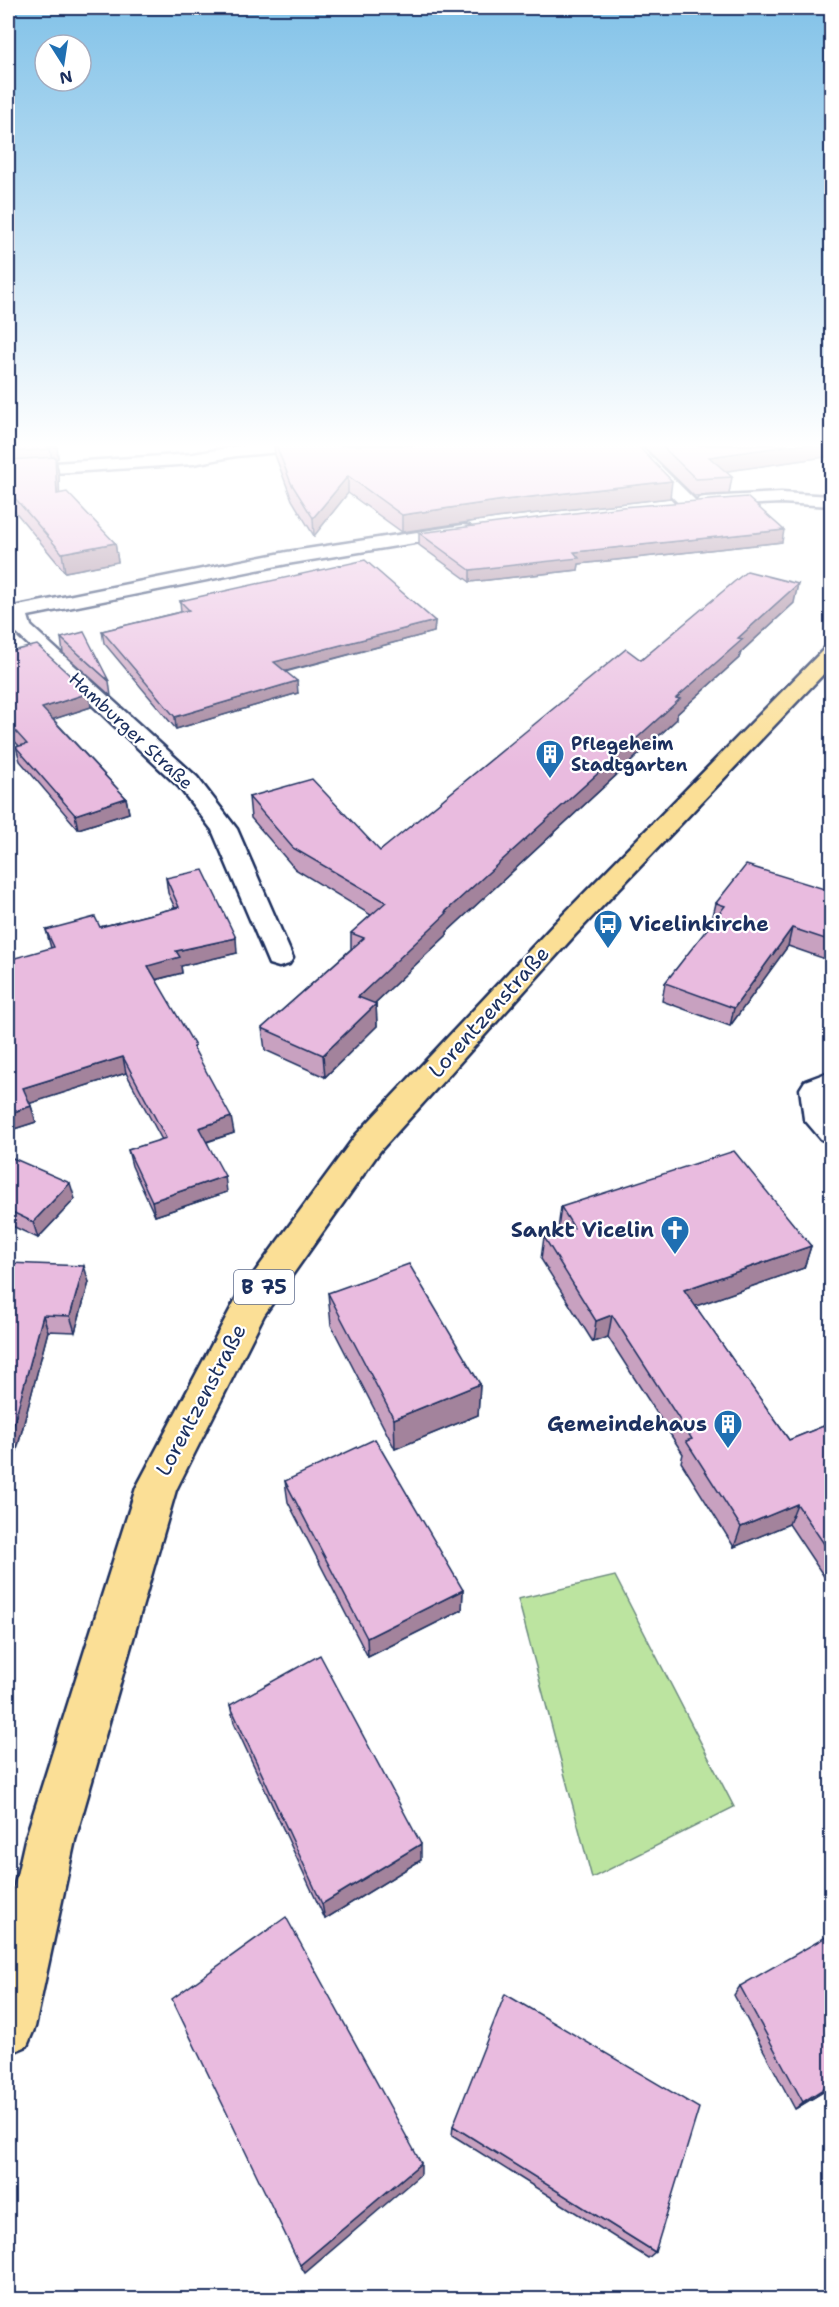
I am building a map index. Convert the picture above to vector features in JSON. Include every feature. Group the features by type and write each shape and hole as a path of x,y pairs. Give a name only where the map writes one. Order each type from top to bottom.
{"main road":[{"name":"Lorentzenstraße","path":"8,2027 50,1840 156,1488 251,1305 368,1143 565,929 831,652"}],"street":[{"name":"Hamburger Straße","path":"279,958 224,829 188,782 22,628 12,613 321,553"},
{"path":"831,1082 816,1089 820,1119 831,1131"}],"green space":[{"path":"615,1576 734,1807 592,1878 518,1599"}],"building":[{"path":"446,553 575,553 579,558 470,570"},
{"path":"365,560 435,621 274,662 297,681 175,717 102,631 189,610 180,601"},
{"path":"747,571 798,584 738,638 743,639 676,698 680,699 445,912 447,913 358,997 376,1004 323,1055 262,1028 364,938 351,933 386,902 293,848 249,797 312,779 380,851 626,649 641,660"},
{"path":"84,632 109,681 61,638"},
{"path":"37,645 89,693 42,708 126,798 75,815 16,747 27,744 8,723 8,652"},
{"path":"746,865 831,891 831,941 792,928 734,1008 665,983 725,906 716,903"},
{"path":"203,870 236,938 176,951 180,957 148,966 195,1046 193,1047 231,1117 199,1128 225,1176 152,1201 128,1150 166,1138 123,1057 23,1088 31,1106 8,1114 8,960 54,947 46,930 95,917 100,927 179,907 166,878"},
{"path":"734,1151 811,1246 684,1290 789,1440 831,1423 831,1554 797,1504 741,1527 686,1441 692,1439 612,1315 596,1321 544,1237 574,1228 561,1207"},
{"path":"8,1156 70,1183 33,1222 8,1210"},
{"path":"8,1263 84,1266 70,1316 43,1315 8,1445"},
{"path":"409,1264 480,1384 394,1419 328,1293"},
{"path":"375,1439 463,1590 367,1638 285,1481"},
{"path":"320,1655 421,1844 322,1904 230,1705"},
{"path":"286,1917 421,2163 300,2265 172,1999"},
{"path":"831,1934 831,2084 803,2102 740,1986"},
{"path":"505,1994 699,2108 655,2252 453,2126"}],"place":[{"name":"Pflegeheim Stadtgarten","path":"550,780"},
{"name":"Vicelinkirche","path":"608,950"},
{"name":"Sankt Vicelin","path":"675,1256"},
{"name":"Gemeindehaus","path":"728,1450"}]}
